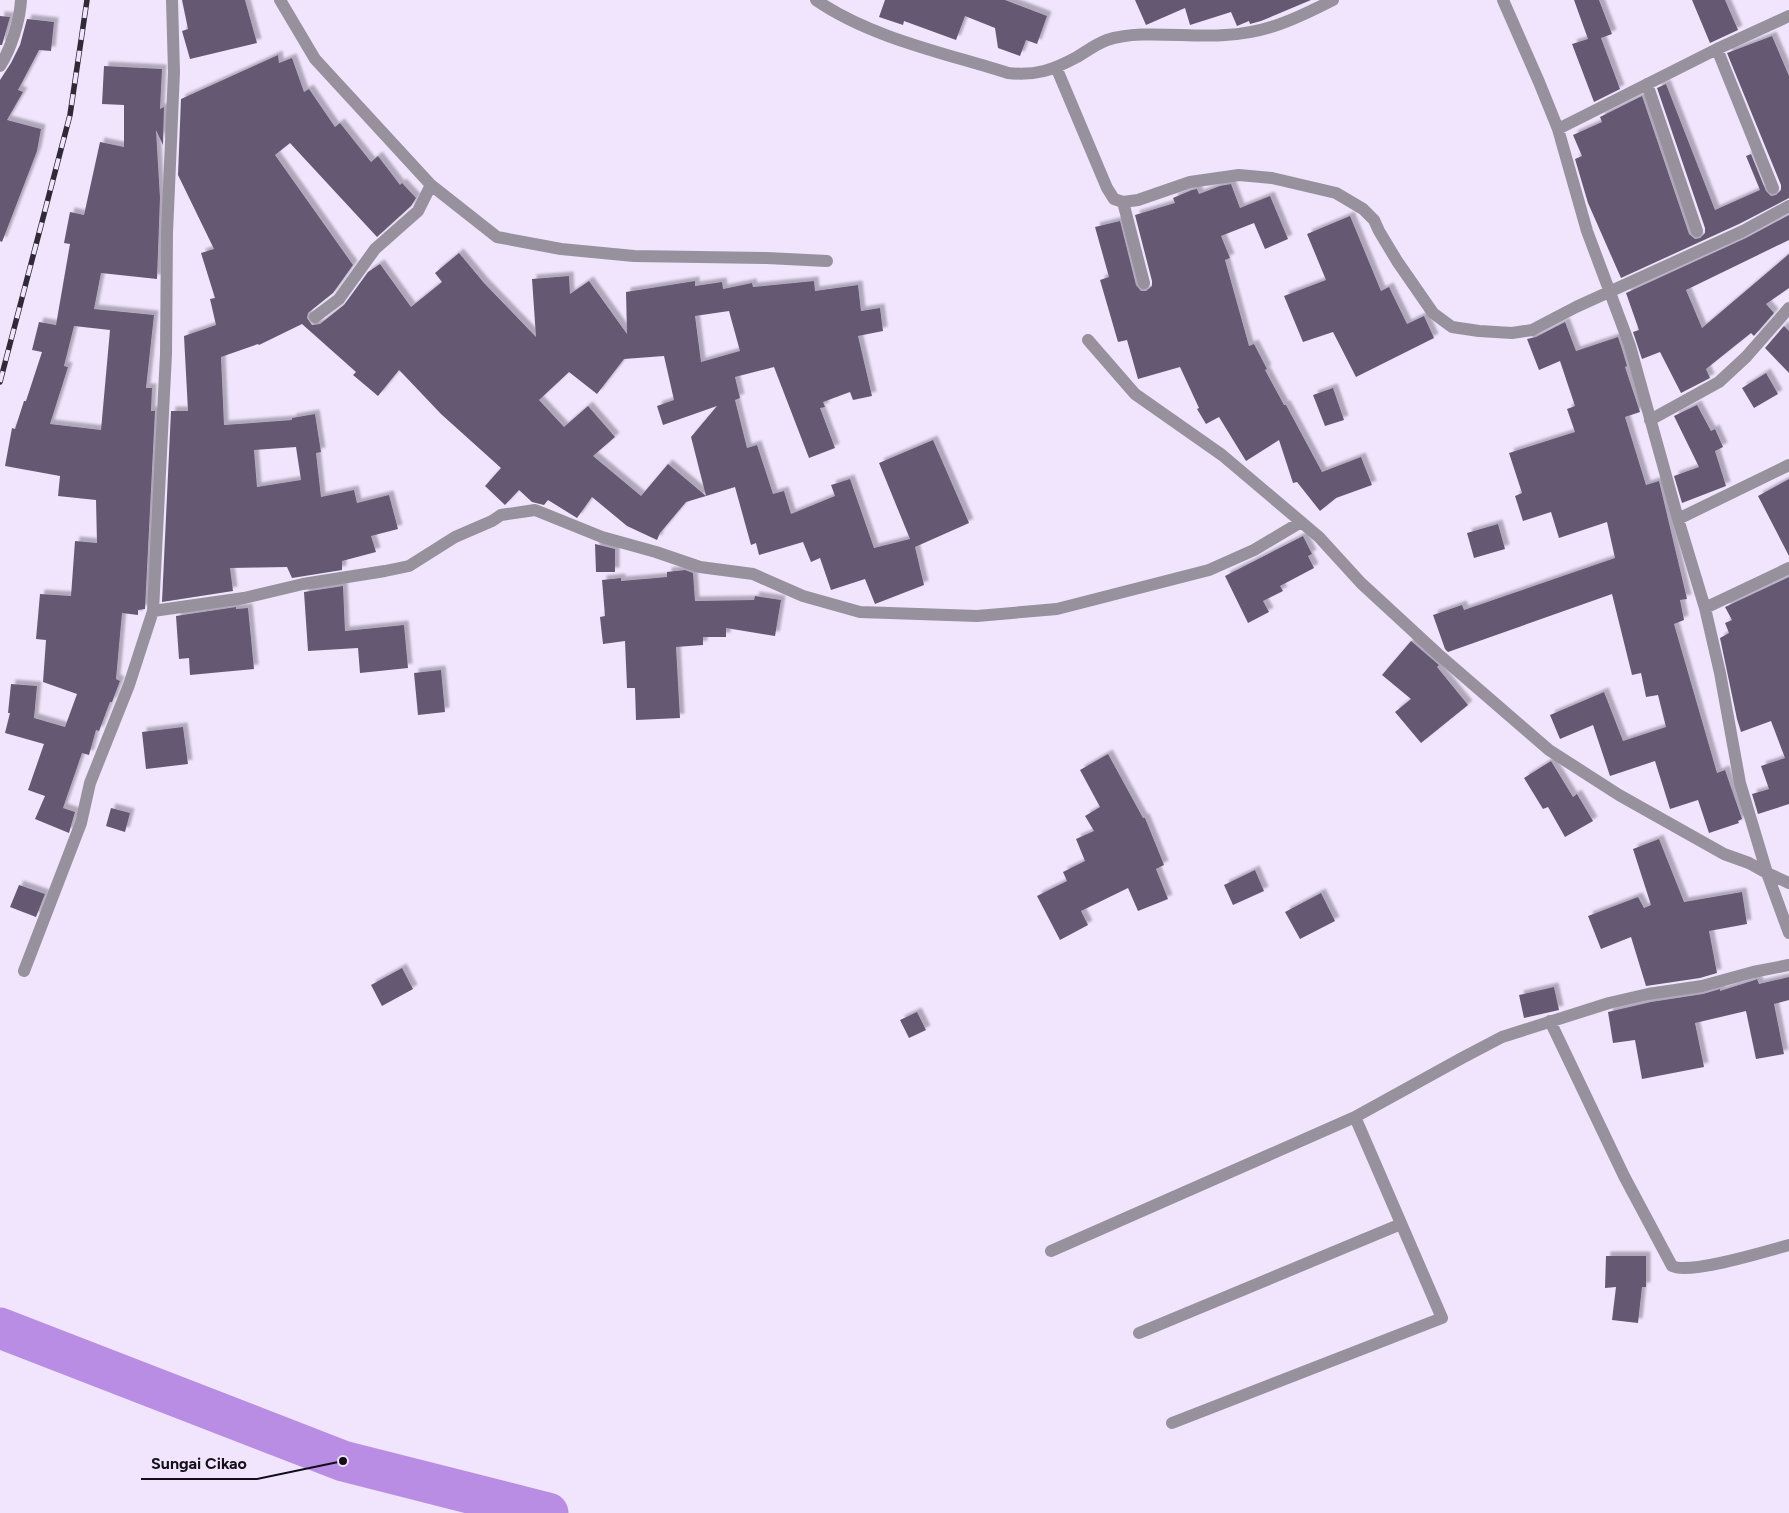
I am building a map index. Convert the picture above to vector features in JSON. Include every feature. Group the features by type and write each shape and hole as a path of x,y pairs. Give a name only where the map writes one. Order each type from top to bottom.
{"street":[{"path":"0,66 21,8 21,0"},
{"path":"24,971 81,824 90,783 129,685 153,611 166,354 166,233 174,72 172,0"},
{"path":"280,0 315,59 431,185 497,237 561,249 634,256 749,257 827,261"},
{"path":"816,0 834,12 893,38 1008,73 1025,75 1056,67 1108,40 1127,36 1225,35 1262,31 1300,17 1333,0"},
{"path":"1502,0 1558,129 1587,231 1630,346 1705,608 1720,673 1740,783 1766,873 1789,933"},
{"path":"1558,129 1717,49 1788,21"},
{"path":"1717,49 1773,188"},
{"path":"1056,67 1107,188 1114,199 1123,202 1138,200 1190,182 1239,175 1272,178 1336,193 1363,209 1374,220 1397,261 1433,313 1452,327 1512,333 1532,330 1576,307 1743,231 1789,206"},
{"path":"1648,84 1698,231"},
{"path":"315,317 339,298 375,249 418,211 431,185"},
{"path":"1123,202 1144,283"},
{"path":"1650,420 1719,382 1746,357 1789,308"},
{"path":"1088,340 1135,394 1222,455 1319,537 1361,583 1438,654 1550,750 1627,799 1724,854 1789,883"},
{"path":"1678,519 1789,465"},
{"path":"153,611 244,598 303,584 409,566 455,537 492,521 501,515 529,510 535,510 602,537 700,567 753,574 803,596 860,612 976,616 1057,608 1210,570 1254,550 1300,522"},
{"path":"1705,608 1789,568"},
{"path":"1051,1252 1355,1117 1502,1037 1609,1003 1648,994 1702,986 1753,972 1789,965"},
{"path":"1550,1021 1624,1176 1672,1266 1678,1269 1696,1268 1789,1245"},
{"path":"1172,1423 1442,1318 1355,1117"},
{"path":"1139,1333 1401,1224"}],"building":[{"path":"182,0 245,0 257,43 190,59 182,31 188,29"},
{"path":"885,0 1005,0 1047,16 1037,44 1026,40 1020,56 998,48 995,28 965,16 956,40 904,21 903,25 879,17"},
{"path":"1135,0 1311,0 1261,21 1250,24 1249,21 1237,26 1231,12 1190,25 1185,8 1146,25"},
{"path":"1574,0 1599,0 1612,34 1601,38 1620,89 1594,102 1572,44 1588,39"},
{"path":"1692,0 1725,0 1738,30 1710,43"},
{"path":"0,16 10,17 2,45 0,45"},
{"path":"27,19 54,22 51,51 39,50 18,90 23,92 7,120 41,129 37,151 2,242 0,241 0,80 20,45"},
{"path":"1772,36 1789,76 1789,198 1739,224 1621,278 1588,203 1575,159 1582,156 1573,135 1602,122 1600,117 1642,96 1689,234 1695,239 1700,238 1705,233 1705,228 1657,88 1666,84 1715,210 1760,190 1746,156 1751,154 1766,191 1771,196 1776,195 1781,190 1781,185 1727,53"},
{"path":"278,55 279,63 292,58 304,92 309,89 335,127 340,123 371,162 378,156 400,185 402,183 416,198 411,206 377,237 290,143 275,155 353,265 333,293 308,313 307,318 312,325 320,324 344,305 368,272 380,264 411,307 442,282 435,273 459,253 484,283 536,337 532,279 569,276 570,294 589,281 627,334 626,292 695,281 695,286 722,282 723,289 752,283 753,287 814,281 815,291 858,285 861,311 880,308 883,331 858,336 872,396 853,400 850,392 823,402 825,407 820,408 835,448 809,458 774,367 735,377 740,398 735,400 747,448 757,445 773,494 784,491 791,514 835,496 831,485 850,479 874,548 910,539 879,463 933,440 969,523 915,547 924,585 875,604 865,579 831,590 820,558 811,562 803,542 759,555 756,543 751,545 735,487 706,496 686,502 660,533 657,540 627,526 592,497 577,518 548,500 544,505 532,502 519,490 505,505 485,486 501,468 441,414 399,370 378,396 353,375 356,372 302,324 259,345 221,357 224,425 292,420 292,418 315,414 321,452 316,453 321,497 354,490 357,503 389,495 398,529 371,536 376,552 342,561 342,570 292,578 287,567 230,568 233,591 162,602 171,411 188,411 184,336 216,325 210,299 215,298 201,253 214,249 178,175 181,99","holes":["729,311 740,351 701,362 695,316","664,356 674,400 657,406 663,425 717,406 691,437 706,496 668,464 641,496 593,456 615,437 588,406 564,427 539,400 569,372 597,394 624,359","296,447 301,480 257,487 254,450"]},
{"path":"104,66 162,69 160,109 164,107 163,145 156,130 160,198 157,279 101,273 94,309 154,315 146,388 152,388 151,411 155,411 145,609 138,610 138,615 122,613 116,679 120,681 99,731 96,730 89,755 82,753 63,808 75,812 69,833 35,819 45,796 28,790 44,744 5,733 10,713 8,713 11,684 37,686 34,718 65,727 77,694 43,682 46,640 36,639 40,594 71,596 75,541 97,543 96,500 58,496 60,476 5,466 12,428 15,429 42,352 32,350 39,322 56,325 70,244 64,243 70,212 84,215 100,142 124,147 124,105 102,104","holes":["74,326 110,330 101,430 50,424 68,367 64,366"]},
{"path":"1231,184 1240,208 1270,196 1288,239 1265,249 1254,223 1221,236 1230,258 1225,260 1249,346 1254,344 1267,369 1265,370 1322,472 1361,457 1372,485 1336,498 1320,511 1297,482 1293,483 1279,440 1246,461 1219,417 1206,424 1197,409 1199,408 1180,367 1138,379 1127,340 1118,342 1100,280 1109,277 1095,227 1120,221 1136,285 1141,291 1146,291 1152,286 1152,281 1135,215 1175,203 1173,198 1192,190 1197,189 1199,194"},
{"path":"1789,215 1789,240 1686,290 1702,328 1789,254 1789,288 1766,304 1774,313 1754,336 1751,333 1706,369 1710,378 1681,393 1660,352 1642,359 1633,332 1639,330 1626,293 1746,238"},
{"path":"1350,216 1381,291 1389,287 1407,324 1424,316 1434,338 1356,377 1333,332 1303,342 1284,296 1326,280 1307,234"},
{"path":"1565,322 1576,351 1618,337 1627,366 1625,367 1640,412 1625,417 1646,485 1659,481 1687,599 1680,600 1684,620 1674,624 1717,773 1725,770 1742,819 1738,821 1739,823 1709,833 1698,800 1670,809 1655,761 1610,776 1593,725 1560,739 1550,715 1604,692 1623,741 1666,727 1658,695 1646,697 1641,673 1632,675 1612,594 1448,652 1445,649 1433,615 1462,605 1464,610 1615,558 1607,522 1559,538 1551,512 1523,521 1515,496 1522,493 1509,453 1575,432 1567,409 1575,406 1560,361 1539,370 1527,339 1536,337"},
{"path":"1784,326 1789,331 1789,373 1765,348"},
{"path":"1766,373 1778,394 1754,408 1742,388"},
{"path":"1333,388 1344,420 1325,426 1313,395"},
{"path":"1697,405 1711,431 1715,429 1723,447 1715,451 1726,486 1682,503 1674,476 1699,467 1674,416"},
{"path":"1789,479 1789,556 1758,496"},
{"path":"1498,524 1505,549 1474,558 1467,533"},
{"path":"1303,536 1312,554 1308,556 1314,568 1280,586 1283,591 1263,601 1269,612 1248,623 1225,576"},
{"path":"595,544 615,549 615,572 596,572"},
{"path":"685,570 693,573 695,601 754,600 755,596 781,600 775,636 726,628 726,637 703,637 703,645 676,647 680,718 636,720 635,688 627,688 625,641 603,644 600,617 605,616 602,580 621,578 621,581 667,577 667,572"},
{"path":"1789,577 1789,804 1758,814 1752,794 1769,789 1761,766 1785,758 1771,721 1741,732 1720,638 1729,633 1725,623 1732,620 1725,607"},
{"path":"343,586 345,631 404,625 408,668 360,673 358,648 308,651 304,592"},
{"path":"236,607 236,609 248,608 254,669 190,675 189,658 179,659 176,616"},
{"path":"1411,641 1439,665 1437,667 1468,705 1421,743 1395,712 1411,699 1382,675"},
{"path":"441,670 445,712 418,715 414,673"},
{"path":"183,727 188,764 146,769 142,732"},
{"path":"1108,754 1143,818 1145,818 1164,865 1156,869 1168,899 1138,911 1128,888 1081,911 1088,925 1060,940 1037,896 1067,881 1063,872 1085,861 1076,839 1094,831 1085,816 1100,807 1080,770"},
{"path":"1551,761 1573,797 1577,794 1593,821 1565,837 1548,807 1543,809 1524,778"},
{"path":"111,808 130,813 125,832 106,826"},
{"path":"1659,839 1684,902 1742,892 1747,924 1709,931 1717,973 1700,978 1646,986 1631,937 1601,949 1588,916 1638,897 1644,908 1651,905 1633,849"},
{"path":"1255,870 1264,891 1233,905 1224,885"},
{"path":"19,885 45,894 36,917 10,907"},
{"path":"1321,893 1335,921 1300,939 1285,912"},
{"path":"402,968 413,989 382,1006 371,985"},
{"path":"1789,977 1789,1000 1774,1004 1784,1054 1756,1059 1746,1011 1695,1023 1704,1067 1642,1079 1635,1040 1613,1043 1608,1012 1720,989 1720,991 1757,979 1759,984"},
{"path":"1554,987 1559,1010 1524,1018 1519,995"},
{"path":"917,1012 926,1030 909,1038 900,1020"},
{"path":"1606,1256 1646,1256 1646,1287 1642,1287 1638,1323 1612,1320 1616,1287 1605,1288"}],"waterway":[{"path":"0,1328 343,1461 548,1513"}],"railway":[{"path":"0,382 70,115 87,0"}],"place":[{"name":"Sungai Cikao","path":"343,1461"}]}
